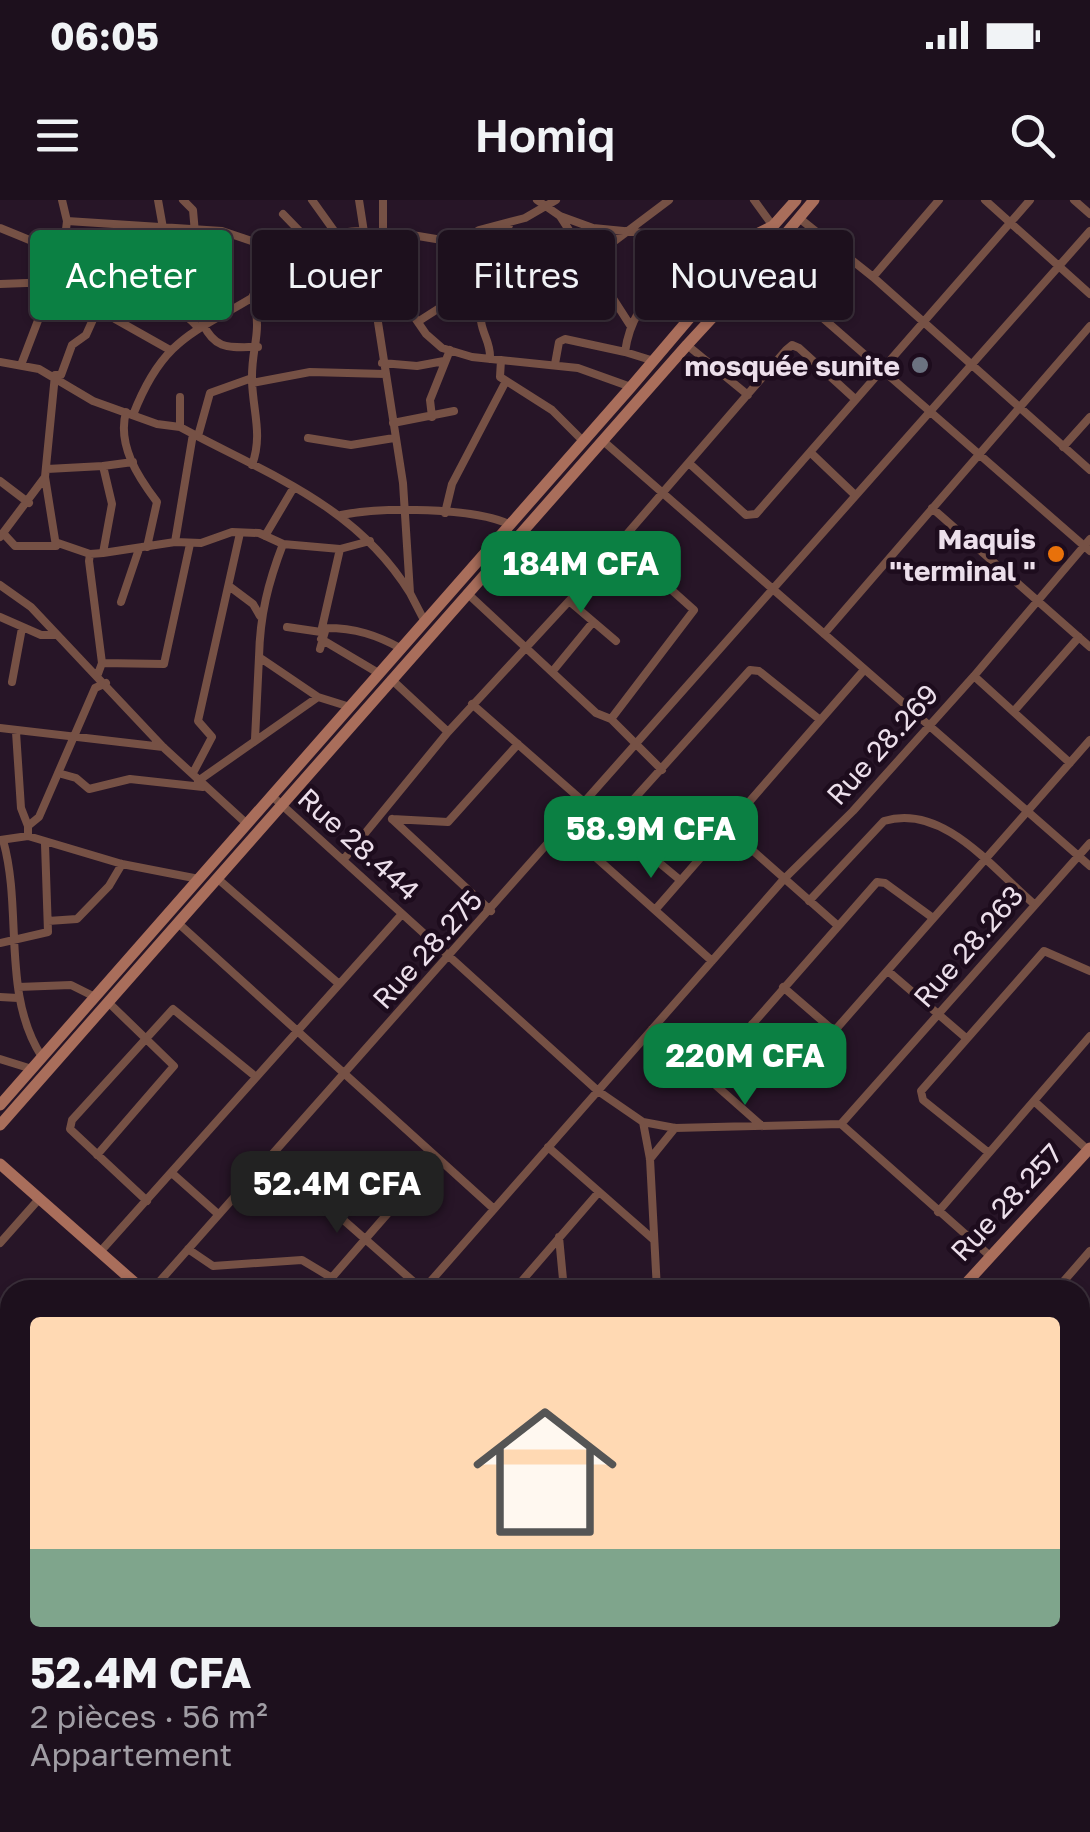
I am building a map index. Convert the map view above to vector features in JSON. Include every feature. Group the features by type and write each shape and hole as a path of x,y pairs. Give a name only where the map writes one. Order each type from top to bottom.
{"main road":[{"path":"767,230 796,200"},
{"path":"790,230 814,200"},
{"path":"0,1125 282,805 386,676 402,649 632,388 687,320"},
{"path":"0,1105 350,707 467,593 712,320"},
{"name":"Rue 28.257","path":"969,1280 1089,1150"},
{"path":"0,1164 131,1280"}],"street":[{"path":"62,200 66,230"},
{"path":"158,200 163,228"},
{"path":"183,200 192,208 201,326"},
{"path":"312,200 335,230"},
{"path":"359,200 364,230"},
{"path":"383,200 383,230"},
{"path":"537,200 553,202"},
{"path":"615,243 669,200"},
{"path":"754,200 773,226"},
{"path":"873,278 939,200"},
{"path":"985,200 1090,294"},
{"path":"690,464 751,516 1030,200"},
{"path":"1074,200 1090,214"},
{"path":"418,236 460,243 479,230 510,223 553,202"},
{"path":"553,202 569,230"},
{"path":"283,214 298,230"},
{"path":"560,216 610,233 635,233"},
{"path":"798,218 873,278 1090,470"},
{"path":"67,222 193,227 252,241"},
{"path":"490,359 490,340 481,324 484,288 510,223"},
{"path":"0,228 30,241"},
{"name":"Rue 28.275","path":"161,1280 776,591 854,494 1090,231"},
{"path":"0,284 30,283"},
{"path":"121,602 157,502 133,462 122,431 150,374 170,350 252,296"},
{"path":"615,302 630,325"},
{"path":"438,309 419,321 435,342 450,350 490,359 555,364 606,375 632,388"},
{"path":"625,352 635,317"},
{"path":"21,365 38,320"},
{"path":"55,376 61,374 72,345 86,335 93,320"},
{"path":"116,320 170,350"},
{"path":"194,320 218,346 258,347"},
{"path":"252,466 260,439 252,381 258,347 255,320"},
{"path":"376,320 407,514 410,593"},
{"path":"826,320 1088,545"},
{"path":"824,634 1090,326"},
{"path":"555,364 559,342 564,339 654,361"},
{"path":"687,345 748,395"},
{"path":"344,859 472,704 569,600 792,345 856,399"},
{"path":"432,417 430,400 450,350"},
{"path":"500,360 500,376 556,413 582,441"},
{"path":"382,362 417,366 444,361"},
{"path":"0,362 55,376 80,395 180,428 341,515 385,554 426,622"},
{"path":"175,542 195,435 210,392 310,372 385,374"},
{"path":"55,376 49,405 46,473 58,543"},
{"path":"445,513 450,489 506,381"},
{"path":"180,397 180,428"},
{"path":"393,422 454,411"},
{"path":"1063,448 1090,418"},
{"path":"308,438 351,444 394,438"},
{"path":"602,440 1090,866"},
{"path":"810,452 854,494"},
{"path":"46,473 133,462"},
{"path":"103,552 112,504 104,466"},
{"path":"46,473 30,502 1,535 16,546 58,543 90,554 175,542 190,544 240,533 265,536 283,544 340,548 370,541"},
{"path":"0,482 30,502"},
{"path":"265,536 294,487"},
{"path":"932,508 1090,647"},
{"path":"341,515 374,509 407,514 489,515 511,526"},
{"path":"198,780 212,736 198,721 240,533"},
{"path":"610,718 694,610 619,543"},
{"path":"102,663 164,664 190,544"},
{"path":"254,739 260,616 283,544"},
{"name":"Rue 28.269","path":"432,1280 784,879 928,727 1088,545"},
{"path":"321,640 340,548"},
{"path":"90,554 102,663 98,674"},
{"path":"0,584 31,607 163,747 247,824"},
{"path":"230,586 260,616"},
{"path":"467,593 596,712 610,718 662,770"},
{"path":"569,600 616,641"},
{"path":"0,617 22,628 56,636"},
{"path":"552,672 592,622"},
{"path":"12,682 22,628"},
{"path":"287,628 321,640 386,676 448,732"},
{"path":"321,640 347,628 379,636 402,649"},
{"path":"1014,710 1079,637"},
{"path":"260,658 318,697 350,707"},
{"path":"680,880 616,826 662,770 754,668 819,719"},
{"path":"655,910 864,670"},
{"path":"974,676 1070,763"},
{"path":"42,1058 28,1036 18,998 17,941 1,840 28,831 39,817 95,688 106,683"},
{"path":"58,773 76,778 89,790 130,779 198,780 318,697"},
{"path":"472,704 585,804"},
{"path":"0,728 163,747"},
{"path":"16,732 21,808 28,831 45,844 198,879"},
{"path":"752,1024 787,1054 815,1054 1090,740"},
{"path":"392,819 448,822 518,744"},
{"name":"Rue 28.444","path":"272,796 598,1091 642,1122"},
{"path":"382,812 491,911"},
{"path":"809,901 884,821 901,815 936,822 1034,904"},
{"path":"726,827 836,924"},
{"path":"564,829 712,962"},
{"name":"Rue 28.263","path":"841,1124 1090,843"},
{"path":"0,943 46,934 45,844"},
{"path":"48,921 77,919 109,886 122,864"},
{"path":"218,880 338,983"},
{"path":"707,1076 836,924 880,881 933,918"},
{"path":"0,901 10,902"},
{"path":"100,1252 402,914"},
{"path":"178,923 494,1210"},
{"path":"989,1153 921,1096 1044,950 1090,972"},
{"path":"888,971 966,1038"},
{"path":"18,987 70,985 95,997"},
{"path":"783,986 834,1031"},
{"path":"0,997 18,998"},
{"path":"97,1155 173,1069 147,1036 108,1002"},
{"path":"148,1201 70,1129 72,1120 174,1009 256,1076"},
{"path":"652,1029 762,1126"},
{"path":"938,1212 1090,1036"},
{"path":"0,1059 32,1070"},
{"path":"1034,1101 1089,1150"},
{"path":"656,1280 650,1159 642,1122 675,1128 841,1124 990,1256"},
{"path":"650,1159 675,1128"},
{"path":"548,1148 654,1240"},
{"path":"272,1156 412,1280"},
{"path":"188,1249 213,1266 302,1260 332,1278 436,1158"},
{"path":"300,1178 325,1160 365,1161 404,1194"},
{"path":"172,1174 218,1214"},
{"path":"523,1280 598,1193"},
{"path":"0,1243 38,1199"},
{"path":"559,1237 563,1280"},
{"path":"1065,1280 1090,1251"}],"place":[{"name":"mosquée sunite","path":"920,365"},
{"name":"Maquis \"terminal \"","path":"1056,554"}]}
